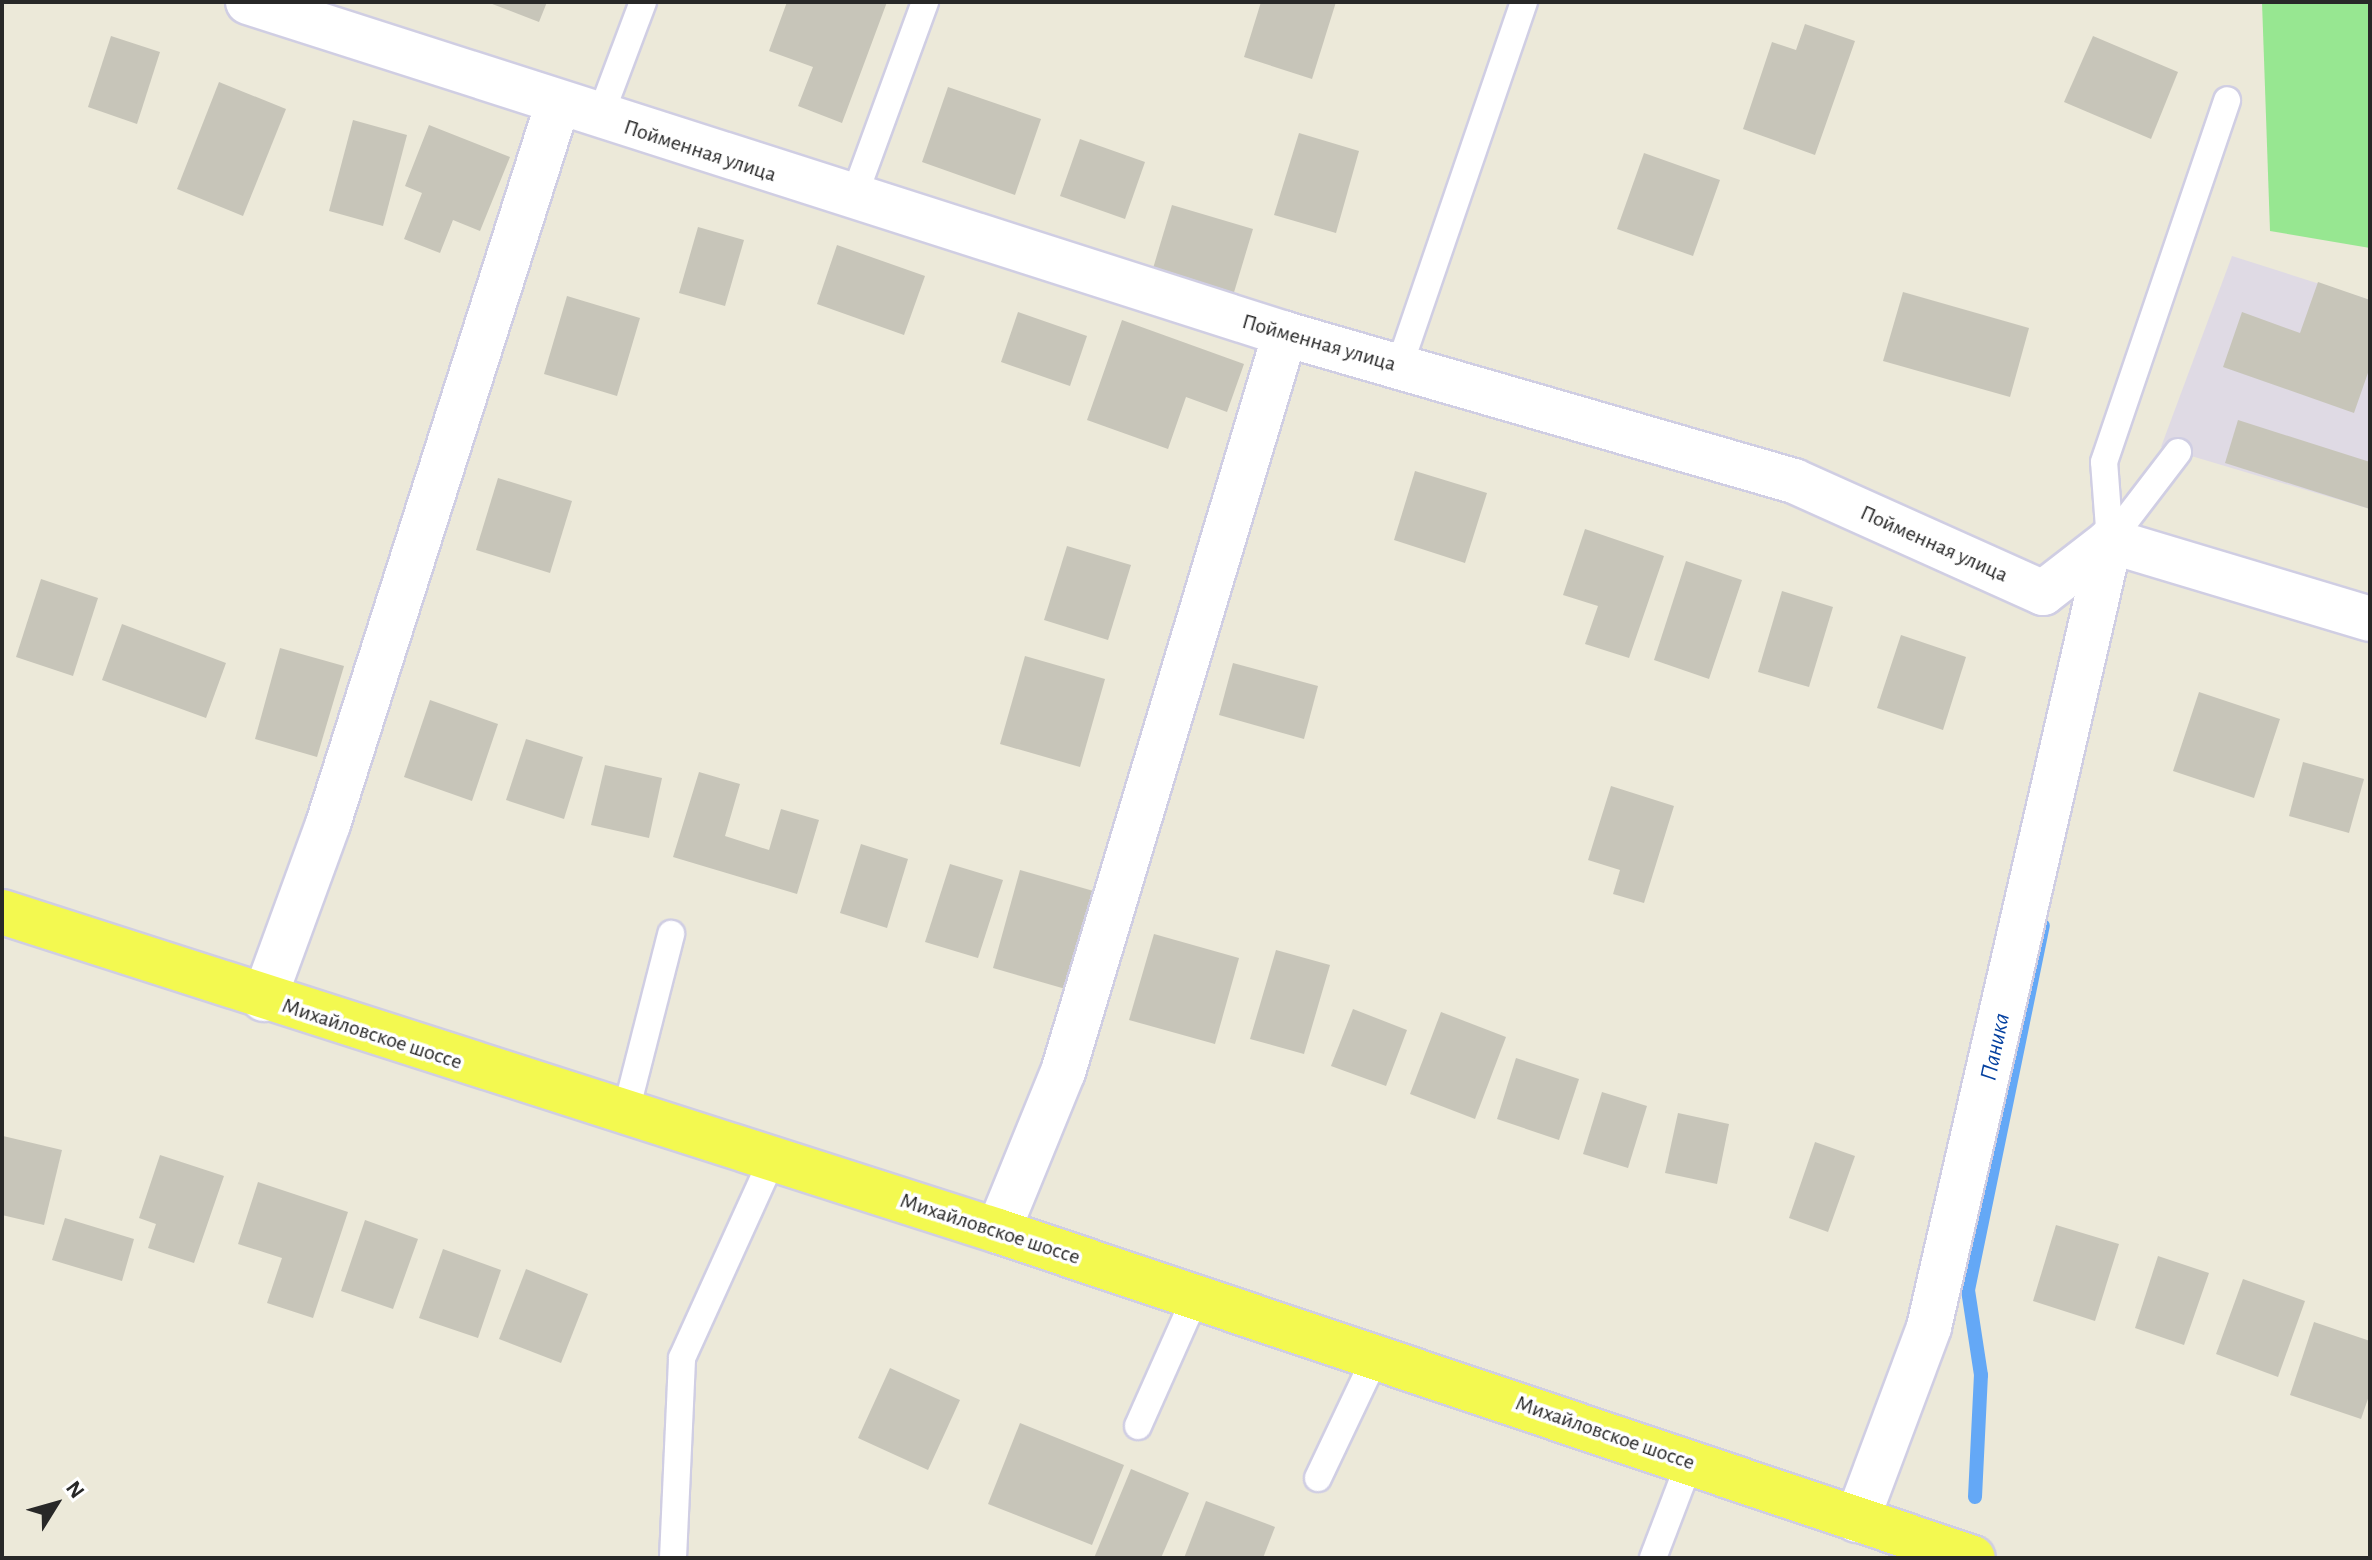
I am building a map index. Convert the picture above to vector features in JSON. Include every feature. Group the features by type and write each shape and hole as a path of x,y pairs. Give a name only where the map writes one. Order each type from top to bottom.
{"main road":[{"name":"Михайловское шоссе","path":"2,912 625,1115 998,1231 1973,1558"}],"street":[{"name":"Пойменная улица","path":"248,2 557,106 1285,334 1794,481 2043,593 2110,541"},
{"path":"264,999 328,824 557,106"},
{"path":"998,1231 1063,1072 1285,334"},
{"path":"1857,1520 1929,1327 2110,541 2370,619"}],"lane":[{"path":"599,119 643,2"},
{"path":"853,199 925,2"},
{"path":"1399,367 1524,2"},
{"path":"2110,541 2104,462 2227,100"},
{"path":"2110,541 2178,452"},
{"path":"625,1115 671,934"},
{"path":"673,1558 682,1358 772,1160"},
{"path":"1138,1426 1196,1296"},
{"path":"1318,1478 1376,1356"},
{"path":"1653,1558 1690,1461"}],"shaded area":[{"path":"2232,256 2370,300 2370,509 2161,447"}],"green space":[{"path":"2262,2 2370,2 2370,248 2270,231"}],"building":[{"path":"487,2 547,2 539,22"},
{"path":"787,2 887,2 842,123 798,106 813,67 769,51"},
{"path":"1261,2 1336,2 1312,79 1244,57"},
{"path":"1805,24 1855,41 1815,155 1743,129 1772,42 1796,50"},
{"path":"111,36 160,52 137,124 88,107"},
{"path":"2093,36 2178,72 2151,139 2064,102"},
{"path":"219,82 286,109 243,216 177,189"},
{"path":"948,87 1041,119 1015,195 922,162"},
{"path":"353,120 407,135 383,226 329,211"},
{"path":"429,125 510,157 480,231 453,220 440,253 404,239 422,193 405,186"},
{"path":"1299,133 1359,151 1336,233 1274,215"},
{"path":"1080,139 1145,162 1125,219 1060,196"},
{"path":"1644,153 1720,180 1693,256 1617,229"},
{"path":"1172,205 1253,229 1232,299 1151,275"},
{"path":"698,227 744,240 725,306 679,293"},
{"path":"837,245 925,276 904,335 817,304"},
{"path":"2318,282 2370,300 2370,367 2354,413 2223,367 2242,312 2300,333"},
{"path":"1903,292 2029,328 2010,397 1883,361"},
{"path":"567,296 640,318 617,396 544,374"},
{"path":"1018,312 1087,336 1070,386 1001,362"},
{"path":"1122,320 1244,364 1227,412 1186,397 1168,449 1087,420"},
{"path":"2238,420 2370,462 2370,509 2225,463"},
{"path":"1415,471 1487,493 1465,563 1394,540"},
{"path":"498,478 572,501 550,573 476,550"},
{"path":"1585,529 1664,556 1629,658 1585,644 1598,606 1563,595"},
{"path":"1067,546 1131,565 1108,640 1044,620"},
{"path":"1686,561 1742,580 1709,679 1654,660"},
{"path":"41,579 98,598 73,676 16,657"},
{"path":"1782,591 1833,607 1809,687 1758,672"},
{"path":"122,624 226,663 206,718 102,680"},
{"path":"1901,635 1966,657 1943,730 1877,708"},
{"path":"280,648 344,666 317,757 255,739"},
{"path":"1025,656 1105,679 1080,767 1000,744"},
{"path":"1233,663 1318,686 1304,739 1219,715"},
{"path":"2199,692 2280,719 2254,798 2173,771"},
{"path":"430,700 498,724 472,801 404,777"},
{"path":"526,739 583,757 564,819 506,800"},
{"path":"2303,762 2364,779 2349,833 2289,816"},
{"path":"605,765 662,778 649,838 591,825"},
{"path":"699,772 740,784 725,836 769,850 781,809 819,820 797,894 673,857"},
{"path":"1611,786 1674,806 1644,903 1613,894 1620,870 1588,860"},
{"path":"861,844 908,859 887,928 840,913"},
{"path":"950,864 1003,880 978,958 925,942"},
{"path":"1020,870 1104,894 1076,992 993,968"},
{"path":"1154,934 1239,958 1215,1044 1129,1020"},
{"path":"1276,950 1330,965 1304,1054 1250,1039"},
{"path":"1353,1009 1407,1030 1386,1086 1331,1066"},
{"path":"1441,1012 1506,1037 1475,1119 1410,1094"},
{"path":"1516,1058 1579,1079 1559,1140 1497,1119"},
{"path":"1602,1092 1647,1106 1628,1168 1583,1154"},
{"path":"1678,1113 1729,1124 1717,1184 1665,1173"},
{"path":"3,1136 62,1150 44,1225 2,1215"},
{"path":"1815,1142 1855,1156 1828,1232 1789,1218"},
{"path":"160,1155 224,1176 194,1263 148,1248 156,1224 139,1218"},
{"path":"258,1182 348,1212 313,1318 267,1303 282,1258 238,1244"},
{"path":"65,1218 134,1239 122,1281 52,1260"},
{"path":"365,1220 418,1239 393,1309 341,1291"},
{"path":"2056,1225 2119,1244 2095,1321 2033,1301"},
{"path":"443,1249 501,1270 478,1338 419,1318"},
{"path":"2158,1256 2209,1273 2184,1345 2135,1328"},
{"path":"526,1269 588,1294 561,1363 499,1339"},
{"path":"2243,1279 2305,1301 2278,1377 2216,1354"},
{"path":"2314,1322 2370,1341 2370,1393 2361,1419 2290,1395"},
{"path":"890,1368 960,1400 928,1470 858,1438"},
{"path":"1020,1423 1124,1465 1092,1545 988,1504"},
{"path":"1131,1469 1189,1493 1161,1558 1094,1558"},
{"path":"1206,1501 1275,1527 1263,1558 1184,1558"}],"waterway":[{"name":"Паника","path":"1975,1497 1981,1375 1968,1290 2043,926"}]}
